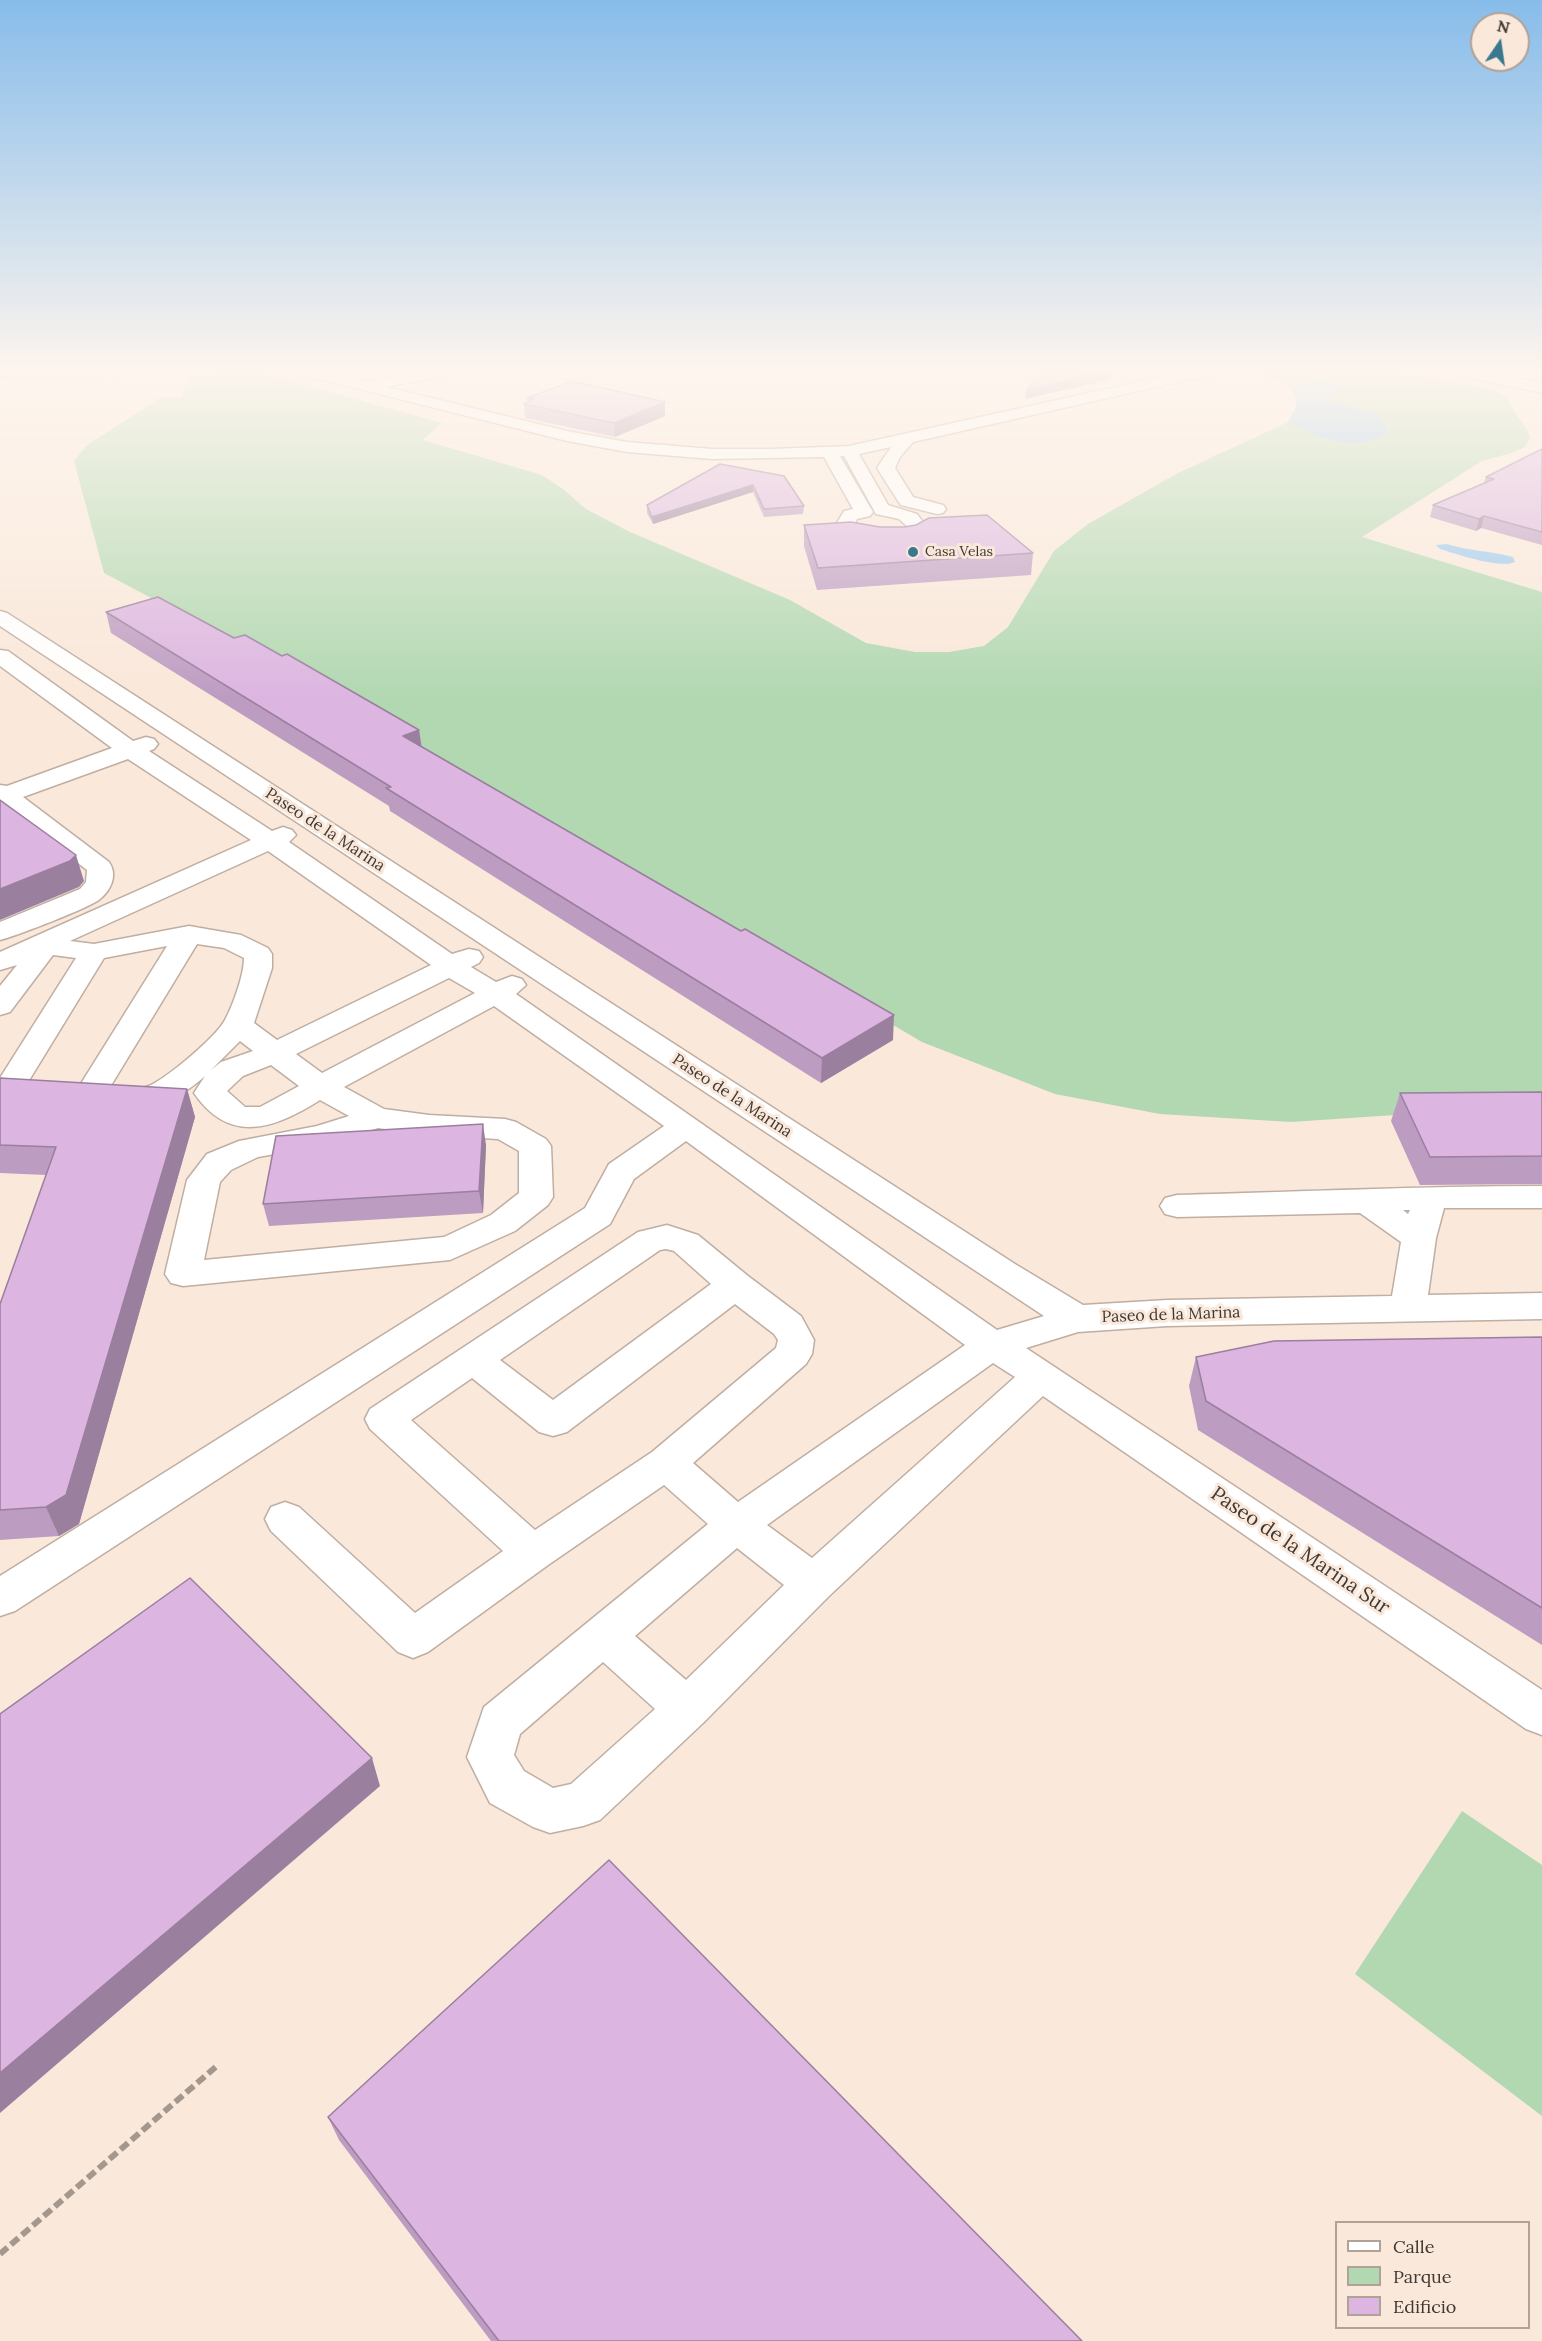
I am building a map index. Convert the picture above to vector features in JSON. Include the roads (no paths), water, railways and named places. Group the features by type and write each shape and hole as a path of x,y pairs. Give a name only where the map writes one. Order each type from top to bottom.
{"street":[{"path":"847,479 873,511 863,479"},
{"path":"893,479 907,501 937,509"},
{"name":"Paseo de la Marina","path":"0,616 344,843 1077,1319 1167,1313 1542,1306"},
{"path":"0,656 123,744 301,861 452,967 496,994 686,1126 992,1345 1049,1381 814,1583 687,1709 583,1804 550,1810 507,1787 490,1757 500,1722 736,1525 992,1345 1077,1319"},
{"path":"1,789 168,727"},
{"path":"0,932 89,895 99,884 100,868 1,789"},
{"path":"0,962 41,946 312,822"},
{"path":"301,861 344,843"},
{"path":"41,946 94,952 189,934 231,941 258,954 258,968 238,1024 173,1088 146,1099 126,1099 70,1087 7,1079 94,952"},
{"path":"70,1087 189,934"},
{"path":"497,942 452,967 275,1053 232,1069 217,1081 210,1093 234,1114 247,1118 264,1117 282,1110 320,1087 539,970"},
{"path":"0,1006 41,946"},
{"path":"238,1024 320,1087 376,1118 429,1125 505,1129 535,1146 536,1197 503,1223 450,1248 183,1274 204,1179 219,1162 250,1148 321,1136 376,1118"},
{"path":"0,1598 598,1216 621,1172 686,1126"},
{"path":"1177,1206 1367,1202 1430,1197 1542,1197"},
{"path":"1408,1309 1419,1238 1430,1197"},
{"path":"1367,1202 1419,1238"},
{"path":"285,1519 413,1639 533,1553 666,1463 793,1354 796,1340 788,1324 735,1285 686,1243 667,1238 650,1240 384,1419 533,1553"},
{"path":"473,1359 553,1421 735,1285"},
{"name":"Paseo de la Marina Sur","path":"1049,1381 1542,1715"},
{"path":"666,1463 736,1525 814,1583"},
{"path":"603,1635 687,1709"}],"water":[{"path":"1447,544 1513,557 1515,562 1499,564 1478,560 1440,549 1436,545"}],"place":[{"name":"Casa Velas","path":"913,552"}]}
